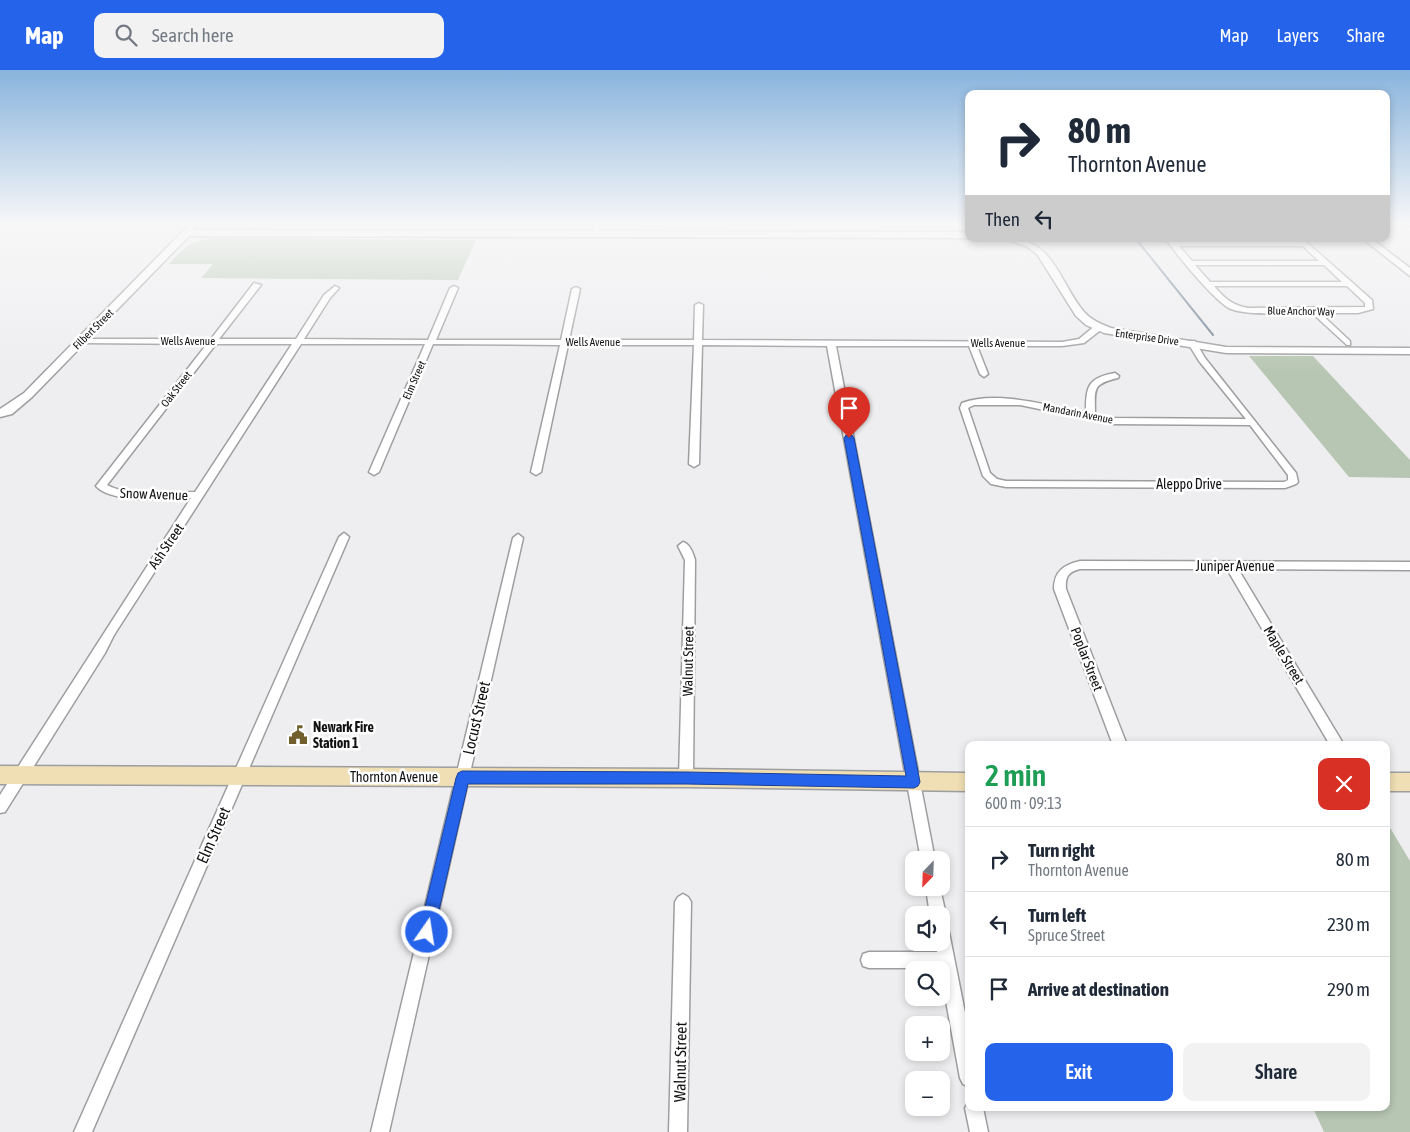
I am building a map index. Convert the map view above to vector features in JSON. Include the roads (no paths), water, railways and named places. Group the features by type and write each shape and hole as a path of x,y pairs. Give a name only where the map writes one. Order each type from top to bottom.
{"main road":[{"name":"Thornton Avenue","path":"0,775 686,778 965,782"},
{"path":"1390,782 1410,782"}],"street":[{"name":"Filbert Street","path":"3,414 28,395 149,273"},
{"name":"Enterprise Drive","path":"1053,273 1075,309 1084,319 1099,327 1128,335 1192,343 1214,349 1246,351 1410,351"},
{"path":"1198,273 1208,284 1349,284"},
{"path":"1337,273 1349,284"},
{"name":"Blue Anchor Way","path":"1208,284 1221,299 1233,307 1248,310 1358,311 1369,309 1369,302 1349,284"},
{"name":"Oak Street","path":"108,492 101,486 257,285"},
{"name":"Ash Street","path":"0,807 101,650 109,633 298,341 335,288"},
{"name":"Elm Street","path":"374,472 454,288"},
{"path":"536,472 576,289"},
{"path":"694,464 699,305"},
{"path":"1314,311 1347,343"},
{"name":"Wells Avenue","path":"82,341 1073,343 1087,338 1099,327"},
{"name":"Enterprise Drive","path":"1204,345 1208,342 1238,344 1410,343"},
{"path":"831,343 926,851"},
{"path":"972,343 984,374"},
{"name":"Aleppo Drive","path":"965,405 965,413 986,474 994,482 1006,484 1286,485 1294,482 1293,476 1192,343"},
{"path":"1090,418 1093,386 1100,378 1115,376"},
{"name":"Mandarin Avenue","path":"965,405 973,402 1020,402 1090,418 1126,421 1252,422"},
{"name":"Snow Avenue","path":"108,492 200,495"},
{"name":"Elm Street","path":"83,1132 344,538"},
{"name":"Locust Street","path":"380,1132 518,538"},
{"name":"Walnut Street","path":"683,546 690,560 686,778"},
{"name":"Juniper Avenue","path":"1062,573 1069,567 1080,565 1410,566"},
{"name":"Maple Street","path":"1230,566 1335,741"},
{"name":"Poplar Street","path":"1062,573 1059,581 1060,589 1118,741"},
{"name":"Walnut Street","path":"678,1132 683,902"},
{"path":"944,951 965,1057"},
{"path":"869,960 946,960"},
{"path":"975,1111 979,1132"}],"waterway":[{"path":"1163,273 1213,335"}],"place":[{"name":"Newark Fire Station 1","path":"298,735"}]}
